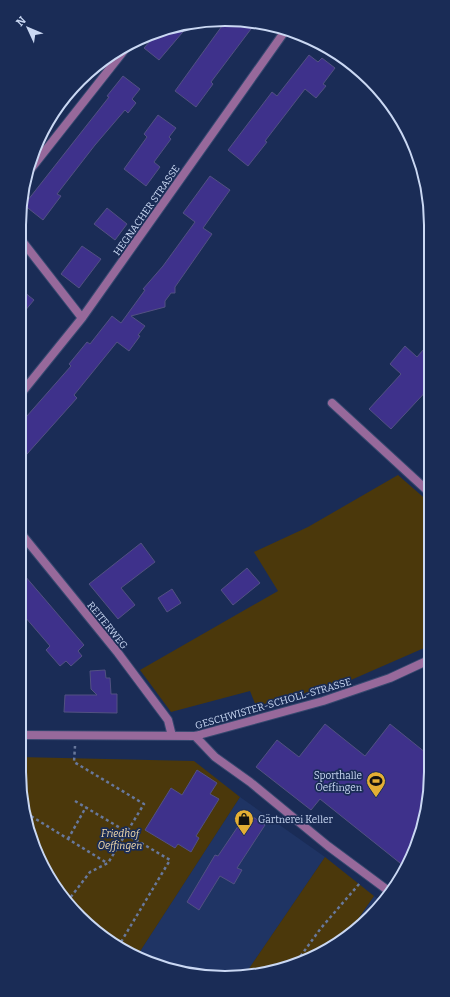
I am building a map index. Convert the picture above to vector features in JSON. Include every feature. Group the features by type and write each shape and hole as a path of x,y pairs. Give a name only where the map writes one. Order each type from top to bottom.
{"street":[{"name":"HEGNACHER STRASSE","path":"26,387 82,318 282,35"},
{"path":"37,161 119,57"},
{"path":"26,246 82,318"},
{"path":"332,403 424,487"},
{"name":"REITERWEG","path":"26,540 118,653 168,720 172,736"},
{"name":"GESCHWISTER-SCHOLL-STRASSE","path":"26,735 195,736 323,701 390,678 424,662"},
{"path":"195,736 215,757 250,782 328,846 386,889"}],"path":[{"path":"71,897 90,872 108,863 144,804 74,762 75,736"},
{"path":"75,801 170,860 121,942"},
{"path":"68,839 86,807"},
{"path":"31,816 108,863"},
{"path":"301,956 321,928 366,874"}],"shaded area":[{"path":"240,797 325,857 249,969 212,971 186,967 149,956 140,951"},
{"path":"374,896 378,899 366,913 356,922"}],"green space":[{"path":"398,475 424,498 424,648 344,683 256,706 250,691 171,712 140,670 278,591 254,552 308,527"},
{"name":"Friedhof Oeffingen","path":"26,757 194,761 240,797 140,951 114,937 84,913 67,893 53,872 41,848 33,824 26,785"},
{"path":"325,857 374,896 356,922 336,937 301,956 277,964 249,969"}],"building":[{"path":"222,26 252,28 211,82 213,84 196,107 175,91"},
{"path":"184,30 159,60 144,48 150,40"},
{"path":"309,55 318,62 322,58 335,68 323,84 326,86 316,98 305,89 265,141 267,142 248,166 228,150 272,92 277,96"},
{"path":"123,76 140,89 132,99 136,103 128,113 125,110 95,145 57,194 61,196 43,220 27,207 28,200 109,97 107,96"},
{"path":"158,115 176,128 169,137 171,139 154,162 160,167 146,186 124,169 147,137 144,134"},
{"path":"210,176 230,190 203,228 212,234 175,287 175,293 171,293 165,301 165,307 131,316 145,326 129,351 117,342 74,395 77,398 26,455 26,417 71,366 69,364 87,342 90,344 112,316 121,323 145,290 143,289 163,266 195,222 183,213"},
{"path":"107,208 127,224 115,240 94,224"},
{"path":"82,246 101,259 79,288 61,274"},
{"path":"26,294 34,300 26,310"},
{"path":"405,346 417,357 424,349 424,393 391,429 369,409 401,374 390,364"},
{"path":"141,543 155,562 121,588 135,605 118,619 89,584"},
{"path":"247,568 260,583 233,605 221,590"},
{"path":"26,577 84,645 78,651 82,656 71,666 66,661 60,666 46,650 50,646 26,618"},
{"path":"172,589 181,603 167,612 158,598"},
{"path":"105,670 106,678 110,678 111,694 117,694 117,713 64,712 65,695 97,695 91,689 90,671"},
{"name":"Sporthalle Oeffingen","path":"325,724 365,756 390,724 424,751 424,785 420,811 409,848 401,864 320,799 311,810 256,767 277,740 299,757"},
{"path":"197,770 217,783 210,794 219,799 196,836 199,838 191,852 178,844 175,848 145,830 171,788 182,795"},
{"path":"247,813 265,825 237,868 242,870 234,884 220,876 199,910 187,902 215,855 218,856"}],"place":[{"name":"Sporthalle Oeffingen","path":"376,798"},
{"name":"Gärtnerei Keller","path":"244,836"}]}
